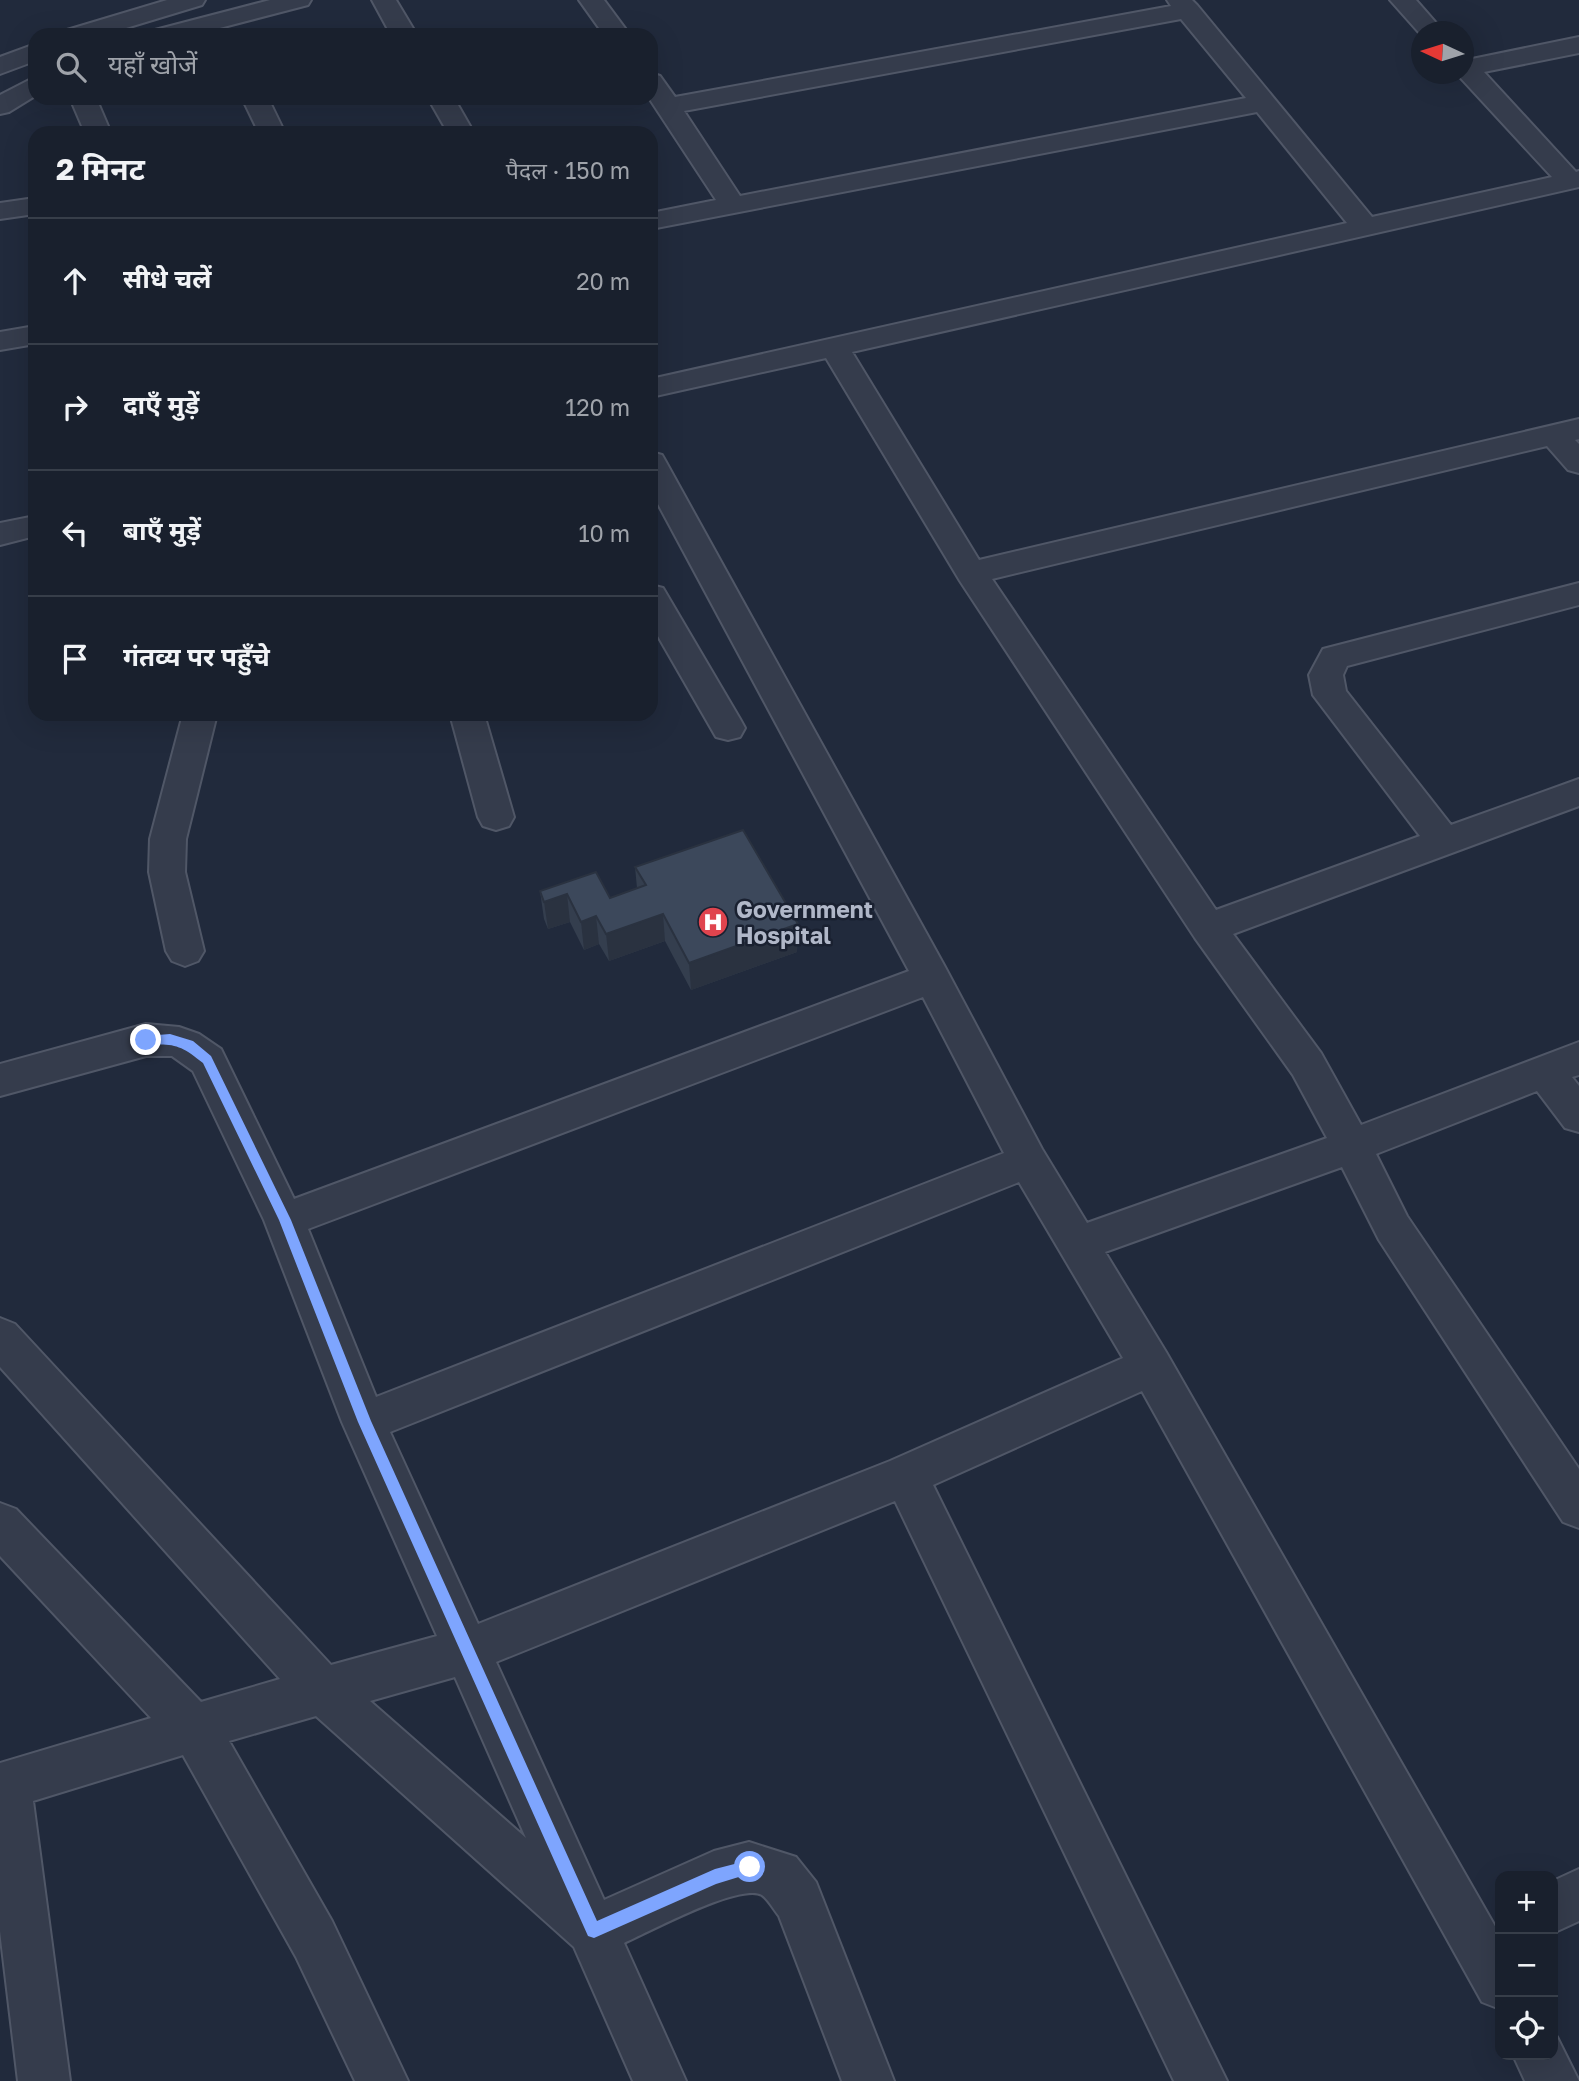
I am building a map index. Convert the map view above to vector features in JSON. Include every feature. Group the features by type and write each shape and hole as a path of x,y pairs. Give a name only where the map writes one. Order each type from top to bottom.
{"street":[{"path":"99,28 193,0"},
{"path":"219,28 299,0"},
{"path":"384,0 400,28"},
{"path":"591,0 612,28"},
{"path":"1402,0 1422,21"},
{"path":"669,106 1184,5 1365,227"},
{"path":"1474,65 1579,45"},
{"path":"0,66 28,55"},
{"path":"1474,76 1574,180"},
{"path":"0,106 28,89"},
{"path":"658,91 733,205"},
{"path":"658,220 1263,103"},
{"path":"86,105 95,126"},
{"path":"258,105 269,126"},
{"path":"445,105 457,126"},
{"path":"658,386 1574,180"},
{"path":"0,211 28,207"},
{"path":"0,341 28,335"},
{"path":"834,346 971,573 1208,928 1307,1064 1393,1228 1579,1507"},
{"path":"971,573 1566,432 1579,463"},
{"path":"658,474 932,978 1028,1161 1151,1366 1493,1954"},
{"path":"0,534 28,528"},
{"path":"1443,840 1329,695 1324,678 1326,668 1335,657 1579,594"},
{"path":"661,633 728,728"},
{"path":"185,951 167,872 168,839 198,721"},
{"path":"469,721 496,817"},
{"path":"1208,928 1579,792"},
{"path":"285,1220 932,978"},
{"path":"0,1080 146,1040 170,1039 189,1045 207,1059 285,1220 364,1422 469,1650 660,2081"},
{"path":"1079,1244 1352,1146 1562,1066 1579,1116"},
{"path":"364,1422 1028,1161"},
{"path":"0,1337 302,1697 594,1931"},
{"path":"44,2081 4,1786 469,1650 906,1476 1151,1366"},
{"path":"906,1476 1200,2081"},
{"path":"0,1524 209,1725 251,1825 314,1939 376,2079"},
{"path":"594,1931 715,1877 750,1867 778,1875 797,1900 868,2081"},
{"path":"1558,1906 1579,1895"},
{"path":"1542,2060 1553,2081"}],"building":[{"path":"743,830 798,924 689,963 663,914 606,934 596,916 581,922 567,894 544,902 540,891 596,872 610,898 646,885 635,867"}],"place":[{"name":"Government Hospital","path":"713,922"}],"route":[{"path":"146,1040 170,1039 189,1045 207,1059 285,1220 364,1422 594,1931 715,1877 750,1867"}]}
